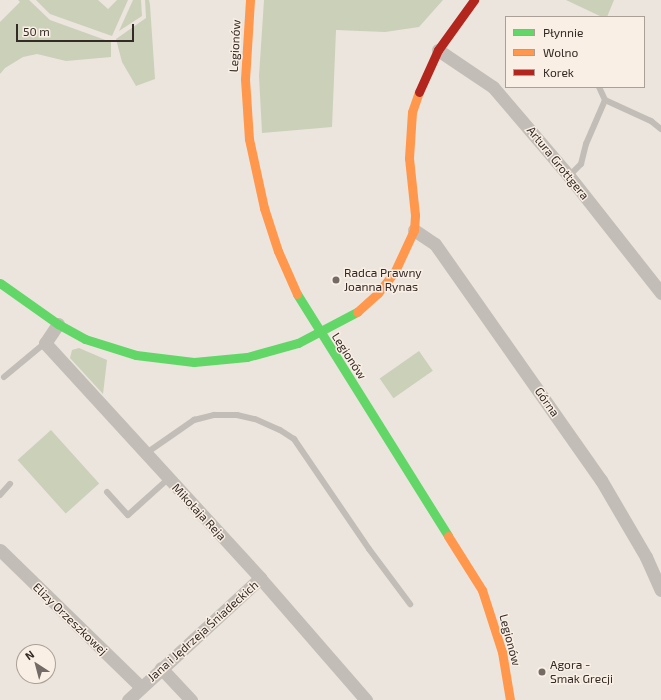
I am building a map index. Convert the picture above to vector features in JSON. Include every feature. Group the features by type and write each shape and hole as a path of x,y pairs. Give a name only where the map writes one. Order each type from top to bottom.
{"street":[{"name":"Legionów","path":"250,0 245,79 249,139 254,168 278,251 296,291 320,332 482,590 502,652 510,700"},
{"path":"0,283 58,324 85,339 109,348 136,355 194,362 219,361 271,352 298,343 358,311 378,293 395,271 414,230 409,132 422,82 438,50 474,0"},
{"name":"Artura Grottgera","path":"438,50 493,87 569,176 661,293"},
{"name":"Górna","path":"414,230 435,244 601,480 646,557 661,590"},
{"path":"45,343 58,324"},
{"name":"Mikołaja Reja","path":"45,343 260,578 366,700"},
{"name":"Elizy Orzeszkowej","path":"0,550 141,687"},
{"name":"Jana i Jędrzeja Śniadeckich","path":"128,700 260,578"},
{"path":"161,668 191,700"}],"lane":[{"path":"599,88 605,100 650,121 661,129"},
{"path":"569,176 581,164 586,144 605,100"},
{"path":"4,377 45,343"},
{"path":"145,454 194,420 214,415 237,414 255,418 280,430 294,439 368,549 410,604"},
{"path":"107,492 128,515 168,479"},
{"path":"0,495 10,484"}],"green space":[{"path":"18,0 29,0 50,20 111,42 111,57 66,61 37,54 23,57 5,68 0,74 0,22 20,2"},
{"path":"36,0 98,0 108,9 117,0 128,0 112,36 50,14"},
{"path":"133,0 141,0 142,16 119,31"},
{"path":"145,0 149,0 150,5 155,79 136,86 122,62 116,39 146,18"},
{"path":"264,0 443,0 419,27 385,32 336,30 332,127 262,133 259,76"},
{"path":"566,0 614,0 607,16 600,16"},
{"path":"79,348 107,360 103,394 70,358 72,350"},
{"path":"419,351 433,371 393,398 380,379"},
{"path":"51,430 99,484 66,514 18,460"}],"traffic: fast":[{"path":"0,283 58,324 85,339 136,355 194,362 247,357 298,343 357,312"},
{"path":"297,294 448,536"}],"traffic: slow":[{"path":"250,0 245,79 249,139 264,208 278,251 297,294"},
{"path":"357,312 378,293 395,271 414,230 415,215 409,158 412,112 419,92"},
{"path":"448,536 482,590 502,652 510,700"}],"traffic: jam":[{"path":"419,92 438,50 474,0"}],"place":[{"name":"Radca Prawny Joanna Rynas","path":"336,280"},
{"name":"Agora - Smak Grecji","path":"542,672"}]}
